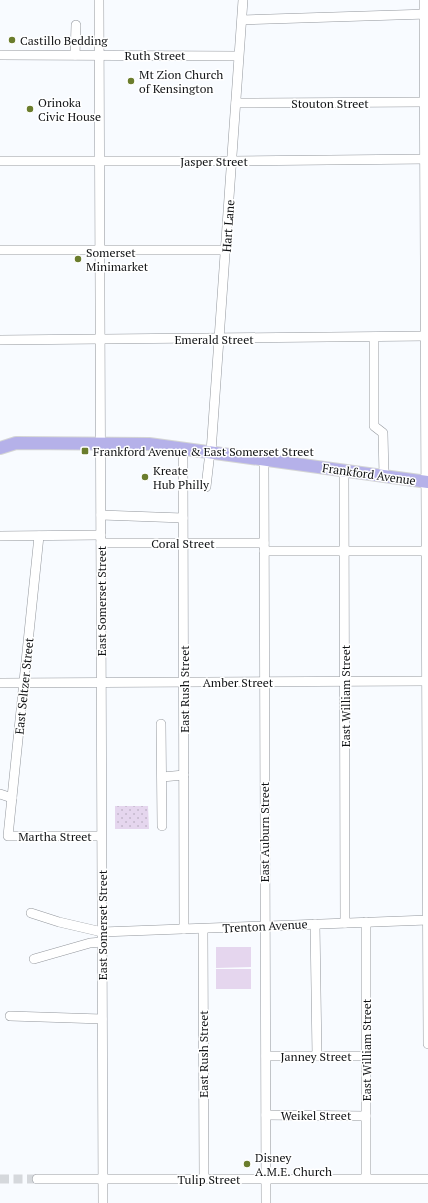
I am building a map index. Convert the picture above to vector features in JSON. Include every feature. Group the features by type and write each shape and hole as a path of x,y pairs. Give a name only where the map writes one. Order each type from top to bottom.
{"main road":[{"name":"Frankford Avenue","path":"0,448 16,443 140,443 427,482"}],"street":[{"name":"East Somerset Street","path":"99,0 103,1203"},
{"name":"Hart Lane","path":"206,487 220,339 243,0"},
{"path":"424,0 426,14 428,1044"},
{"path":"242,20 426,14"},
{"path":"75,55 76,24"},
{"name":"Ruth Street","path":"0,55 99,54 238,56"},
{"name":"Stouton Street","path":"236,103 425,102"},
{"name":"Jasper Street","path":"0,161 100,162 426,159"},
{"path":"0,250 226,250"},
{"name":"Emerald Street","path":"0,340 427,336"},
{"path":"374,337 374,426 383,433 384,476"},
{"name":"East Rush Street","path":"183,449 184,929"},
{"name":"East Auburn Street","path":"264,460 264,927 266,1203"},
{"name":"East William Street","path":"344,470 346,922"},
{"path":"101,515 184,518"},
{"name":"Coral Street","path":"0,536 39,536 345,551 426,551"},
{"name":"East Seltzer Street","path":"8,836 39,536"},
{"name":"Amber Street","path":"0,683 427,681"},
{"path":"161,724 162,826"},
{"path":"162,777 184,775"},
{"path":"0,794 12,798"},
{"name":"Martha Street","path":"8,836 101,836"},
{"name":"Trenton Avenue","path":"32,913 65,924 102,932 428,920"},
{"name":"East William Street","path":"366,922 366,1178"},
{"path":"315,924 317,1056"},
{"name":"East Rush Street","path":"203,929 204,1179"},
{"path":"34,959 90,943 102,942"},
{"path":"10,1016 102,1019"},
{"name":"Janney Street","path":"266,1056 366,1056"},
{"name":"Weikel Street","path":"266,1115 366,1116"},
{"name":"Tulip Street","path":"37,1179 428,1179"}],"shaded area":[{"path":"115,806 148,806 149,829 115,829"},
{"path":"216,947 251,947 251,967 216,968"},
{"path":"216,969 251,969 251,989 216,989"}],"tunnel":[{"path":"0,1179 37,1179"}],"place":[{"name":"Castillo Bedding","path":"12,40"},
{"name":"Mt Zion Church of Kensington","path":"131,81"},
{"name":"Orinoka Civic House","path":"30,109"},
{"name":"Somerset Minimarket","path":"78,259"},
{"name":"Frankford Avenue & East Somerset Street","path":"85,451"},
{"name":"Kreate Hub Philly","path":"145,477"},
{"name":"Disney A.M.E. Church","path":"247,1164"}]}
